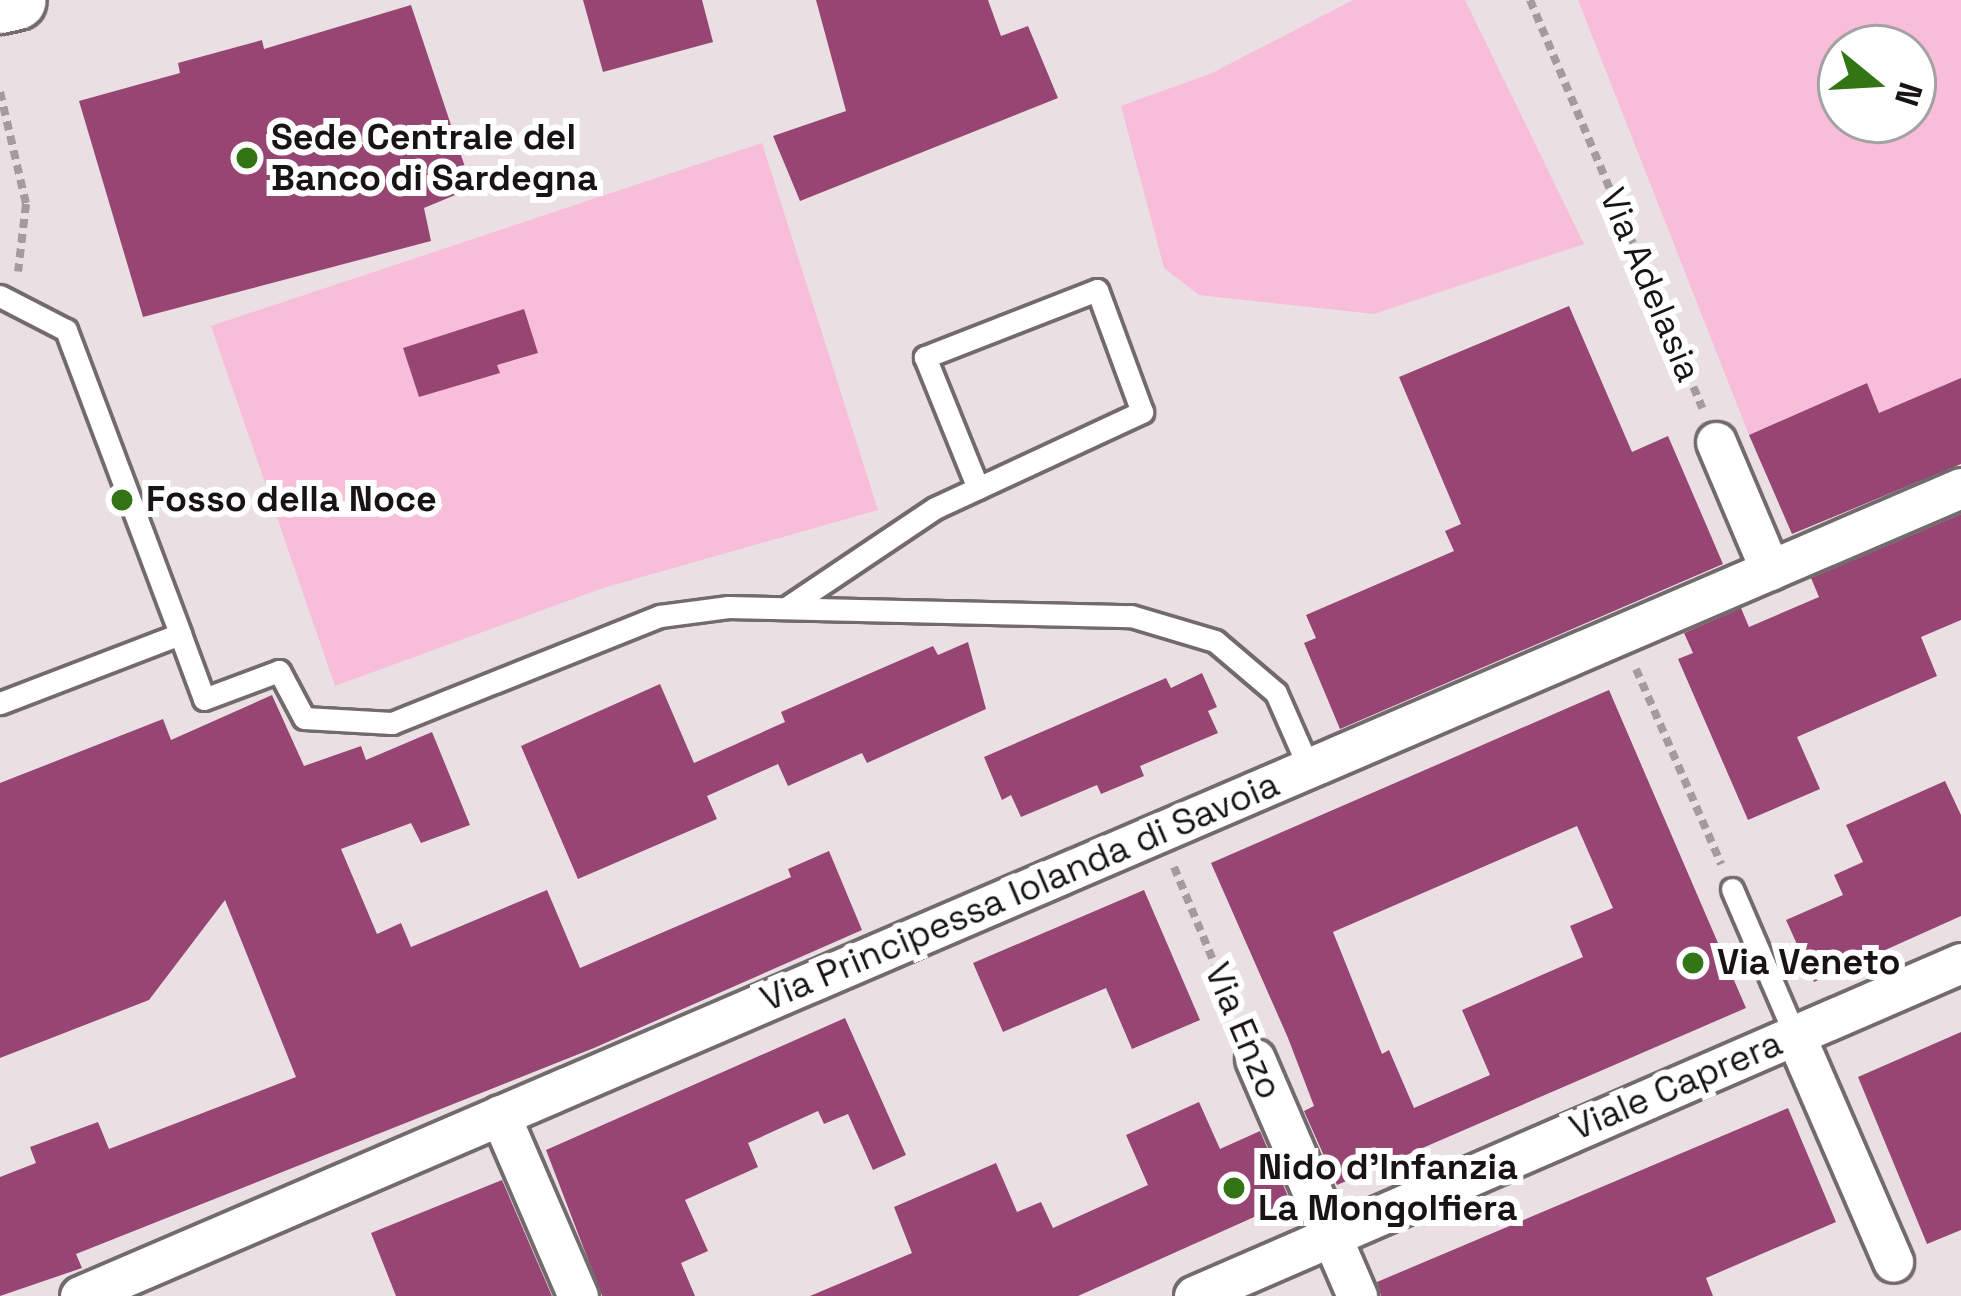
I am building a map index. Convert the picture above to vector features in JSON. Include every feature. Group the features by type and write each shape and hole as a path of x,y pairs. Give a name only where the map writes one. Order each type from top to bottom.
{"main road":[{"path":"0,4 17,0"}],"street":[{"path":"1716,442 1770,570"},
{"name":"Via Principessa Iolanda di Savoia","path":"80,1296 1961,488"},
{"name":"Viale Caprera","path":"1194,1296 1961,963"},
{"path":"1795,1035 1893,1262"},
{"name":"Via Enzo","path":"1255,1059 1357,1296"},
{"path":"500,1115 578,1296"}],"lane":[{"path":"785,609 978,488 1142,412 1096,290 925,357 978,488"},
{"path":"5,299 66,331 204,699 279,671 304,718 392,723 660,616 785,609 1152,622 1215,641 1276,693 1309,768"},
{"path":"0,703 180,634"},
{"path":"1732,889 1795,1035"}],"path":[{"name":"Via Adelasia","path":"1530,0 1716,442"},
{"path":"0,92 26,204 25,248 5,299"},
{"path":"1621,634 1732,889"},
{"name":"Via Enzo","path":"1159,833 1255,1059"}],"shaded area":[{"path":"1353,0 1465,0 1584,244 1374,314 1199,295 1164,268 1121,106 1212,73"},
{"path":"1578,0 1961,0 1961,378 1879,413 1866,383 1749,435"},
{"path":"762,143 878,510 603,588 335,686 211,326"}],"building":[{"path":"583,0 702,0 713,42 603,72"},
{"path":"816,0 988,0 1001,36 1028,26 1058,98 800,201 773,136 846,111"},
{"path":"411,5 472,188 424,208 431,241 143,317 79,101 180,73 178,63 262,40 264,49"},
{"path":"1569,306 1632,452 1668,436 1723,564 1340,729 1304,643 1316,638 1306,615 1454,551 1445,531 1461,524 1399,377"},
{"path":"524,309 538,353 497,365 500,373 419,397 403,348"},
{"path":"1961,378 1961,464 1792,534 1749,435 1867,383 1879,413"},
{"path":"1961,514 1961,620 1921,637 1937,676 1797,737 1820,789 1748,820 1678,659 1693,653 1684,633 1741,608 1749,627 1819,597 1811,578"},
{"path":"968,642 986,709 867,763 862,753 788,786 778,764 707,796 717,819 578,879 521,746 660,684 694,763 785,722 781,712 933,646 938,655"},
{"path":"1202,673 1217,707 1208,711 1218,733 1140,766 1144,776 1101,794 1097,785 1021,817 1011,795 1002,800 984,757 1166,678 1171,688"},
{"path":"1609,690 1746,1008 1337,1185 1304,1111 1314,1106 1288,1038 1211,863","holes":["1577,826 1613,908 1570,926 1583,957 1462,1010 1490,1075 1414,1108 1389,1050 1382,1054 1333,932"]},
{"path":"272,695 304,766 361,746 366,760 432,732 470,825 421,843 411,823 341,849 377,934 401,923 411,947 547,890 580,968 791,877 788,869 829,851 862,930 594,1048 76,1254 82,1268 0,1296 0,1177 36,1163 30,1147 98,1122 109,1149 296,1077 225,900 149,1000 0,1058 0,783 163,719 171,740"},
{"path":"1945,781 1961,815 1961,916 1814,982 1786,920 1843,895 1834,875 1863,862 1846,825"},
{"path":"1144,890 1200,1020 1132,1049 1106,988 1003,1032 973,963"},
{"path":"845,1018 906,1155 873,1170 848,1114 824,1124 818,1111 748,1143 758,1167 685,1200 708,1251 681,1263 695,1296 602,1296 546,1150"},
{"path":"1961,1032 1961,1230 1927,1244 1858,1077"},
{"path":"1199,1102 1220,1149 1260,1131 1290,1201 1078,1296 810,1296 912,1253 894,1207 996,1163 1017,1212 1041,1202 1053,1228 1148,1185 1126,1135"},
{"path":"1788,1108 1836,1222 1706,1278 1713,1296 1381,1296 1377,1282"},
{"path":"502,1180 552,1296 396,1296 371,1233"}],"place":[{"name":"Sede Centrale del Banco di Sardegna","path":"247,158"},
{"name":"Fosso della Noce","path":"122,500"},
{"name":"Via Veneto","path":"1693,963"},
{"name":"Nido d'Infanzia La Mongolfiera","path":"1234,1188"}]}
